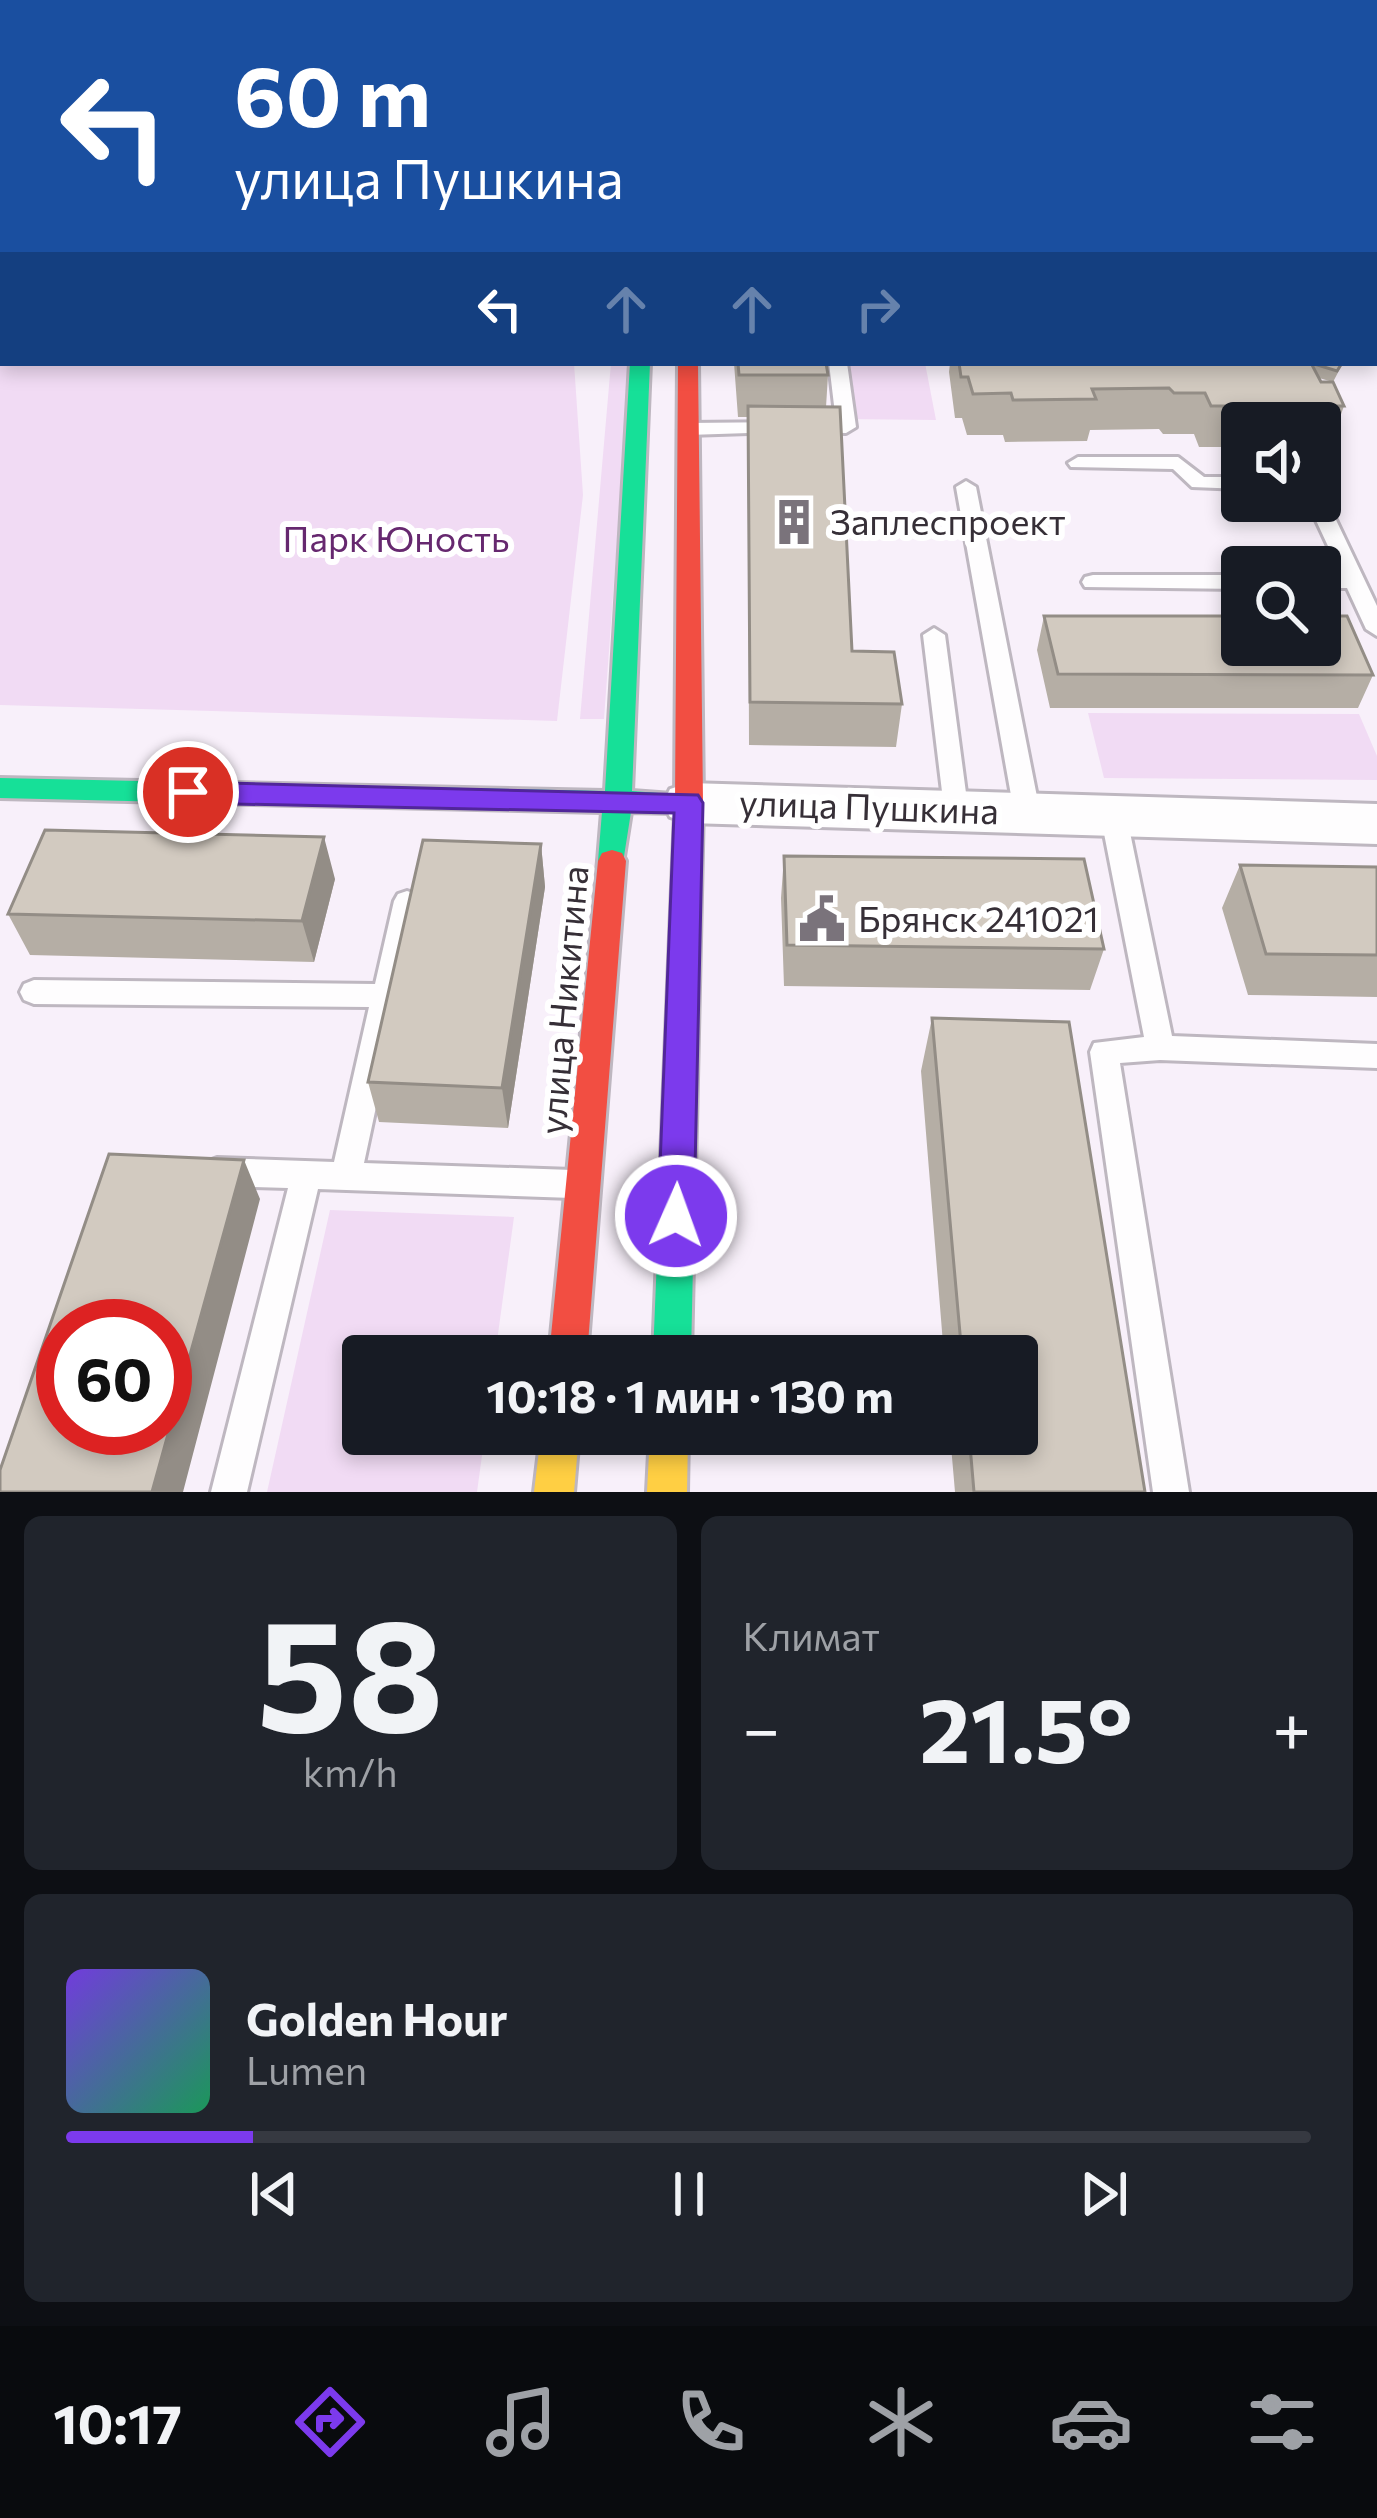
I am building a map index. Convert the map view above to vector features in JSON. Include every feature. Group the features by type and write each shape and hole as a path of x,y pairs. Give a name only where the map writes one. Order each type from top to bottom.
{"main road":[{"name":"улица Никитина","path":"570,1335 616,802 640,366"},
{"path":"673,1335 688,803 688,366"},
{"name":"улица Пушкина","path":"0,788 688,803"},
{"path":"554,1492 558,1455"},
{"path":"668,1492 669,1455"}],"street":[{"name":"улица Пушкина","path":"688,803 1377,824"}],"lane":[{"path":"688,430 846,427 838,366"},
{"path":"1078,463 1178,463 1199,483 1221,483"},
{"path":"966,487 1027,812"},
{"path":"1328,522 1377,629"},
{"path":"1093,582 1221,581"},
{"path":"1341,581 1355,581"},
{"path":"934,635 956,808"},
{"path":"1113,813 1160,1048"},
{"path":"346,1177 407,901"},
{"path":"34,992 385,996"},
{"path":"1171,1492 1104,1052 1160,1048 1377,1056"},
{"path":"195,1171 584,1185"},
{"path":"229,1492 306,1176"}],"green space":[{"name":"Парк Юность","path":"0,366 574,366 583,495 557,721 0,705"},
{"path":"611,366 630,366 604,719 580,719"},
{"path":"836,366 926,366 936,420 843,419"},
{"path":"1088,713 1359,714 1377,756 1377,780 1104,778"},
{"path":"330,1210 514,1217 498,1335 342,1335 342,1455 482,1455 477,1492 267,1492"}],"building":[{"path":"738,366 826,366 828,375 739,375"},
{"path":"959,366 1313,366 1321,382 1333,382 1344,406 1341,402 1221,402 1221,406 1211,406 1205,393 1174,393 1169,388 1092,389 1096,399 1013,400 1011,393 973,394 968,377 961,377"},
{"path":"748,406 840,407 852,651 894,652 902,704 750,702"},
{"path":"1044,616 1221,616 1221,666 1341,666 1341,616 1347,616 1373,675 1058,674"},
{"path":"45,830 324,837 302,921 8,914"},
{"path":"423,840 541,844 502,1088 368,1082"},
{"path":"784,856 1084,859 1104,949 787,945"},
{"path":"1240,865 1377,867 1377,955 1266,954"},
{"path":"932,1018 1069,1022 1145,1492 974,1492 971,1455 1038,1455 1038,1335 960,1335"},
{"path":"109,1154 244,1160 192,1348 192,1299 59,1299"},
{"path":"36,1366 36,1455 162,1455 152,1492 0,1492 0,1470"}],"traffic: fast":[{"path":"612,861 622,752 640,366"},
{"path":"0,788 689,803"},
{"path":"673,1335 689,803"}],"traffic: slow":[{"path":"554,1492 558,1455"},
{"path":"667,1492 668,1455"}],"traffic: jam":[{"path":"688,366 689,803"},
{"path":"570,1335 612,861"}],"place":[{"name":"Заплеспроект","path":"794,522"},
{"name":"Брянск 241021","path":"822,919"}],"route":[{"path":"188,792 688,803 676,1216"}]}
